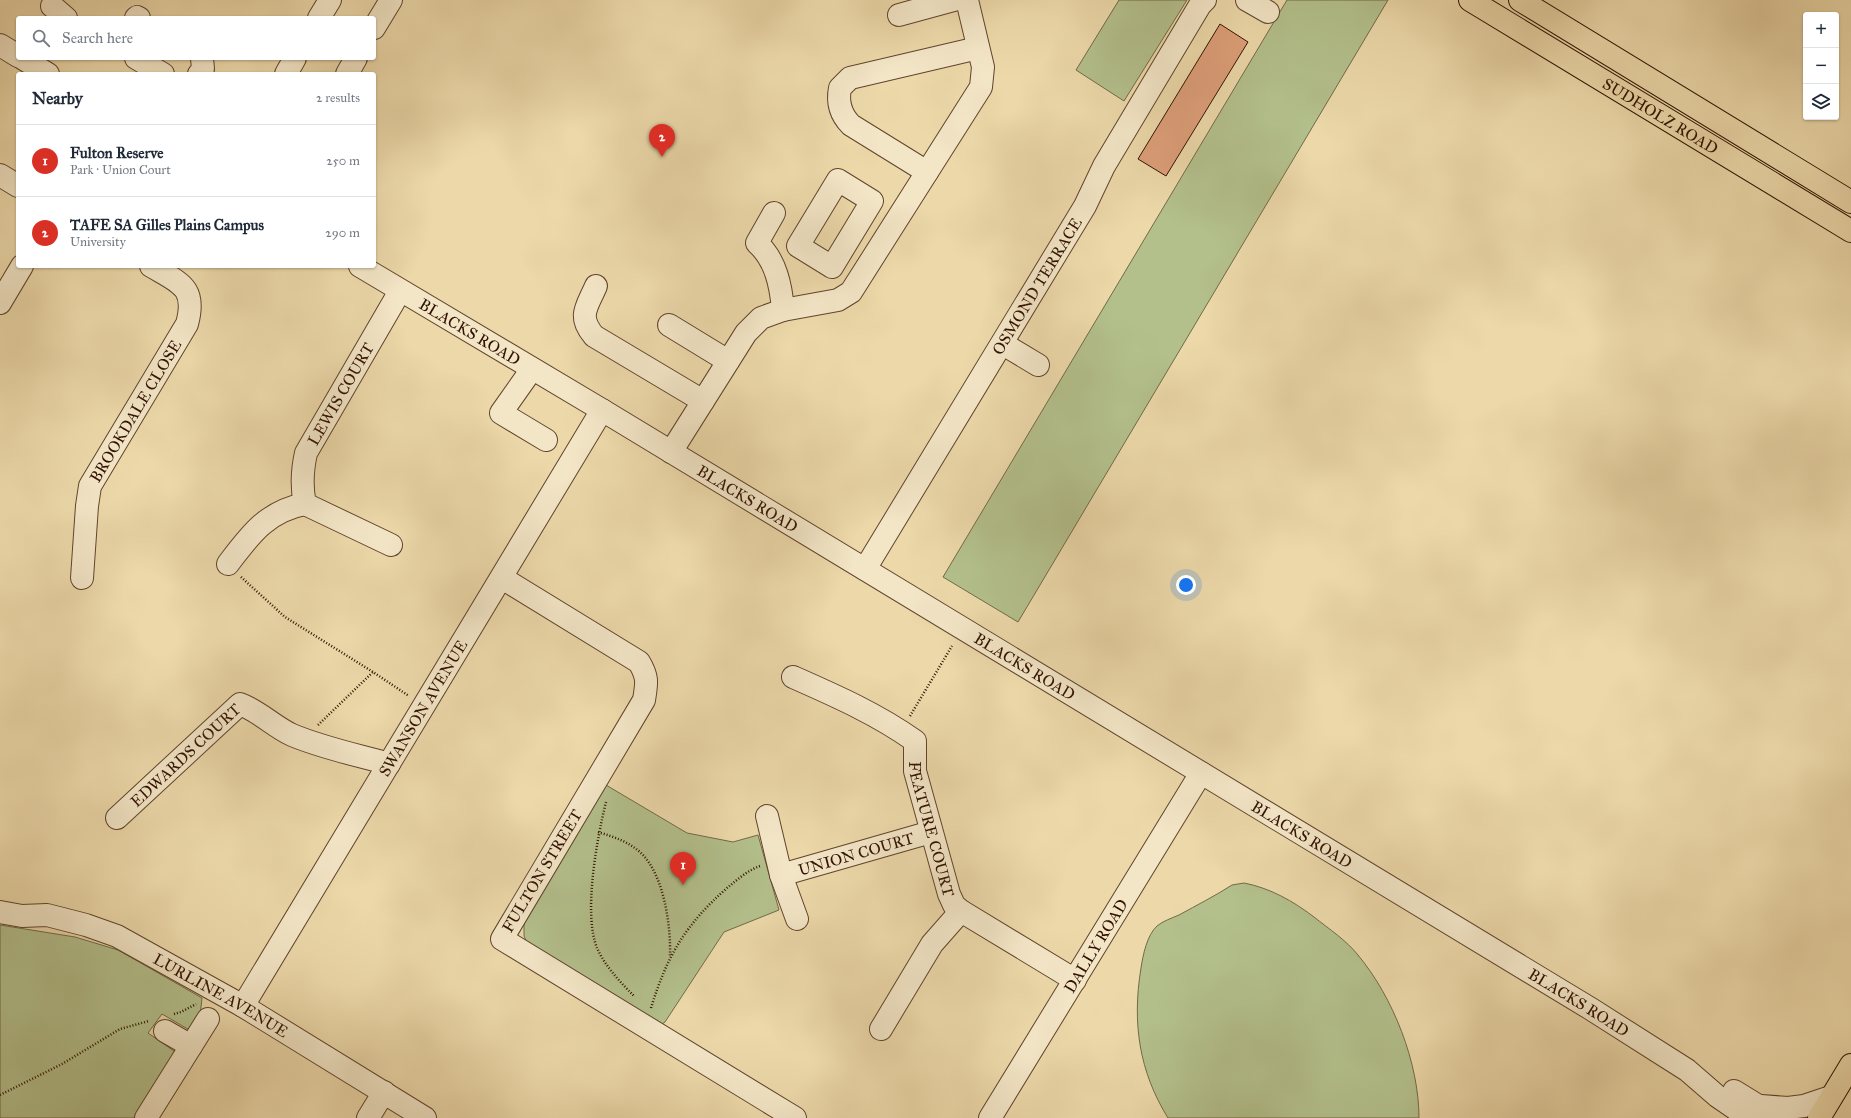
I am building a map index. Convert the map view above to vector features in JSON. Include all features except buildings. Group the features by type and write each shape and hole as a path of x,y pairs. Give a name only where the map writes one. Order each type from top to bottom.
{"main road":[{"name":"SUDHOLZ ROAD","path":"1470,0 1851,231"},
{"name":"SUDHOLZ ROAD","path":"1520,0 1851,202"},
{"path":"1819,1118 1851,1065"}],"street":[{"path":"376,25 391,0"},
{"path":"899,15 954,0"},
{"path":"670,452 746,333 761,318 783,310 838,300 851,292 981,86 983,67 967,0"},
{"name":"OSMOND TERRACE","path":"865,569 1003,344 1085,206 1108,159 1204,0"},
{"path":"1247,0 1268,12"},
{"path":"0,45 16,55"},
{"path":"927,172 851,125 844,117 839,103 840,88 850,78 978,48"},
{"path":"25,60 45,72"},
{"path":"139,60 157,72"},
{"path":"201,72 203,69 204,60"},
{"path":"287,72 294,60"},
{"path":"347,72 355,60"},
{"path":"0,175 16,185"},
{"path":"866,210 893,226"},
{"path":"774,213 757,242 769,256 777,275 782,294 783,310"},
{"path":"0,302 21,268"},
{"name":"BROOKDALE CLOSE","path":"82,578 86,506 90,486 187,324 191,310 191,301 188,293 182,285 154,268"},
{"name":"BLACKS ROAD","path":"363,268 865,569 1591,1009 1688,1070 1725,1086 1753,1112 1778,1118"},
{"path":"596,286 585,313 584,322 594,336 703,401"},
{"name":"LEWIS COURT","path":"305,504 301,487 302,469 306,453 400,291"},
{"path":"669,325 728,361"},
{"path":"1003,344 1038,365"},
{"path":"532,369 501,413 546,440"},
{"name":"SWANSON AVENUE","path":"243,1006 602,410"},
{"path":"233,569 246,540 260,525 289,507 305,504 391,545"},
{"name":"FULTON STREET","path":"502,578 639,662 646,674 646,687 644,700 502,939 795,1118"},
{"name":"FEATURE COURT","path":"793,677 859,706 895,727 915,741 915,771 949,894 954,905 961,911 1075,980"},
{"name":"EDWARDS COURT","path":"117,818 240,704 251,708 277,726 301,739 389,764"},
{"name":"DALLY ROAD","path":"990,1118 1201,773"},
{"name":"UNION COURT","path":"767,816 774,869 797,919"},
{"name":"UNION COURT","path":"774,869 931,832"},
{"name":"FEATURE COURT","path":"881,1029 932,944 961,911"},
{"name":"LURLINE AVENUE","path":"0,912 22,916 47,915 86,925 111,934 243,1006 425,1118"},
{"path":"146,1118 191,1046 204,1011"},
{"path":"162,1022 191,1046"},
{"path":"368,1118 384,1092"},
{"path":"1753,1112 1804,1106 1831,1097"}],"path":[{"path":"233,569 285,617 412,698"},
{"path":"910,716 952,646"},
{"path":"315,728 373,672"},
{"path":"608,795 598,832 591,908 591,928 597,947 606,963 635,998"},
{"path":"598,832 626,843 642,854 654,869 668,920 670,957"},
{"path":"645,1006 650,1011 659,981 670,957 684,934 709,904 754,868 774,869"},
{"path":"0,1095 62,1064 120,1029 162,1022 181,1012 204,1011"}],"green space":[{"path":"1119,0 1187,0 1124,101 1076,70"},
{"path":"1287,0 1388,0 1018,622 943,577"},
{"path":"606,785 687,833 733,842 758,835 779,910 724,932 665,1022 659,1026 530,949 524,936 524,920"},
{"path":"1244,883 1272,892 1306,911 1348,944 1371,972 1393,1011 1409,1053 1418,1097 1419,1118 1168,1118 1150,1082 1140,1046 1137,1008 1138,988 1146,946 1151,935 1159,924 1213,897 1232,885"},
{"path":"0,925 75,937 118,950 202,998 198,1035 162,1014 148,1033 174,1051 180,1063 146,1118 0,1118"}],"place":[{"name":"TAFE SA Gilles Plains Campus","path":"662,157"},
{"name":"Fulton Reserve","path":"683,885"}]}
